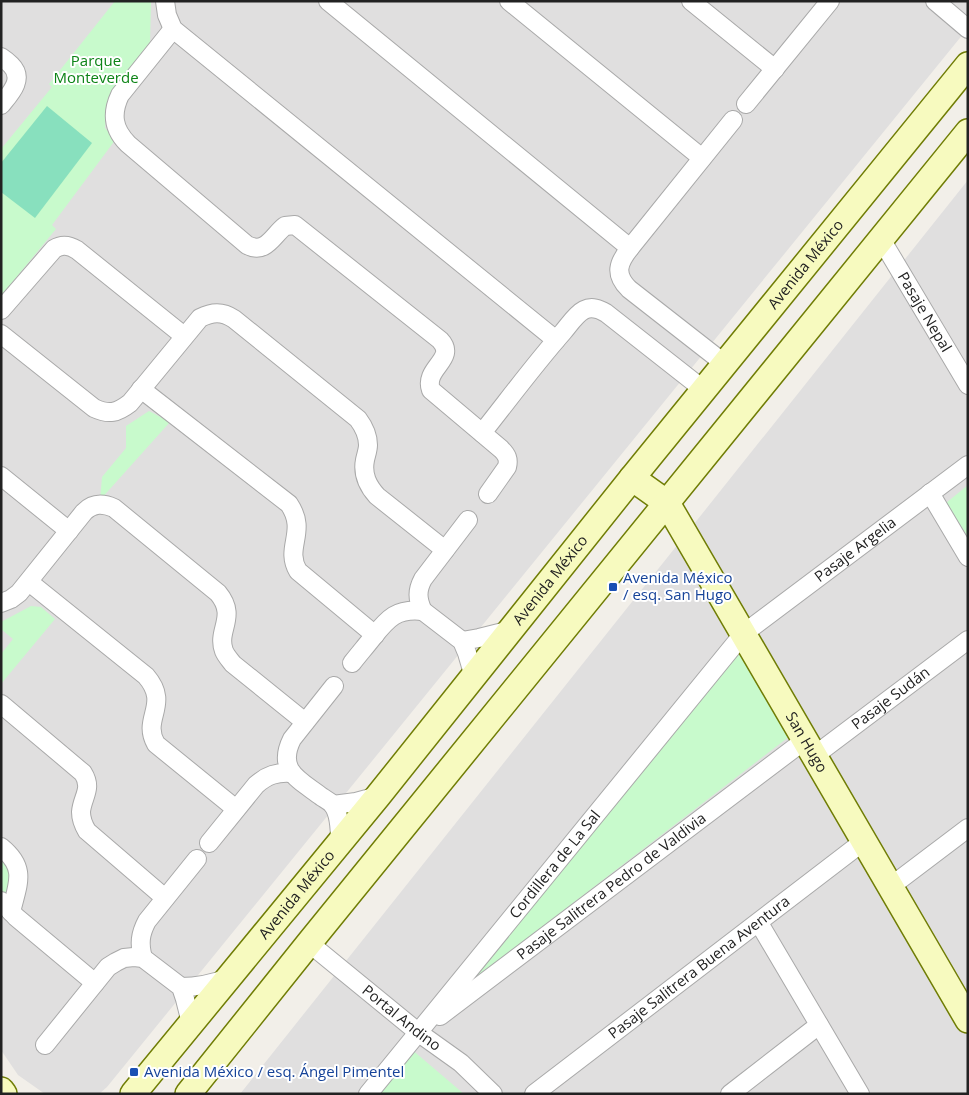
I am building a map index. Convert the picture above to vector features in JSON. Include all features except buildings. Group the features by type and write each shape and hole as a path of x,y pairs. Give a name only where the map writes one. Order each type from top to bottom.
{"main road":[{"name":"Avenida México","path":"132,1094 378,796 632,478 968,65"},
{"path":"188,1094 968,132"},
{"name":"San Hugo","path":"632,478 667,502 967,1017"},
{"path":"1,1090 4,1094"}],"street":[{"path":"164,1 166,15 174,29 556,340"},
{"path":"328,1 630,248"},
{"path":"509,1 702,158"},
{"path":"691,1 775,69"},
{"path":"746,104 830,1"},
{"path":"935,1 968,29"},
{"path":"174,29 116,102 114,120 121,137 247,245 256,249 260,248 270,242 285,226 295,225 440,340 445,349 445,354 431,375 429,385 431,390 505,453 508,458 507,467 488,494"},
{"path":"1,57 12,65 17,81 13,91 1,105"},
{"path":"725,364 625,285 620,268 621,262 630,248 733,120"},
{"name":"Pasaje Nepal","path":"881,239 968,385"},
{"path":"1,310 54,249 63,245 70,246 85,256 184,336"},
{"path":"482,433 556,340 582,311 592,308 600,309 606,313 704,390"},
{"path":"1,334 94,408 102,412 112,412 118,411 130,403 200,318 215,313 228,315 358,419 367,434 368,444 364,470 365,478 370,488 377,496 445,550"},
{"path":"141,389 289,504 294,511 298,529 292,558 294,565 298,571 375,635"},
{"name":"Pasaje Argelia","path":"743,634 968,465"},
{"path":"1,476 69,531"},
{"path":"930,493 968,557"},
{"path":"1,603 15,596 29,582 88,508 100,504 107,505 114,508 218,593 224,600 227,610 222,638 223,649 227,656 233,664 305,722"},
{"path":"468,520 423,579 419,587 418,596 423,610 462,641 474,677"},
{"path":"29,582 146,676 155,689 157,696 157,704 151,724 151,731 156,744 236,809"},
{"path":"352,663 384,623 392,616 412,610 423,610"},
{"path":"462,641 511,630"},
{"name":"Cordillera de La Sal","path":"368,1094 743,634"},
{"name":"Pasaje Sudán","path":"810,748 968,640"},
{"path":"291,774 286,756 288,747 292,739 334,686"},
{"path":"1,704 84,773 88,786 81,810 84,826 87,831 165,898"},
{"name":"Pasaje Salitrera Pedro de Valdivia","path":"419,1032 767,770 810,748"},
{"path":"209,843 263,778 282,772 291,774 333,805 338,816 340,842"},
{"path":"333,805 378,796"},
{"path":"890,887 968,828"},
{"name":"Pasaje Salitrera Buena Aventura","path":"534,1094 864,841"},
{"path":"1,847 12,856 19,871 19,880 6,906 95,983"},
{"path":"143,958 140,948 142,930 197,858"},
{"path":"759,923 860,1094"},
{"name":"Portal Andino","path":"309,943 419,1032 461,1063 494,1094"},
{"path":"45,1045 108,967 124,958 143,958 180,987 185,999 190,1023"},
{"path":"180,987 197,987 213,984 228,978"},
{"path":"730,1094 819,1025"}],"shaded area":[{"path":"1,1 968,1 968,28 107,1087 99,1094 45,1094 18,1075 1,1050"},
{"path":"968,180 968,1094 240,1094"}],"green space":[{"name":"Parque Monteverde","path":"115,1 151,1 150,44 108,98 105,128 116,139 52,225 56,229 1,296 1,149 52,87 49,84"},
{"path":"47,106 92,143 35,218 1,192 1,163"},
{"path":"149,411 170,422 100,500 102,477 126,448 126,426"},
{"path":"968,485 968,537 946,503"},
{"path":"31,606 41,607 55,619 1,684 1,654 13,639 1,629 1,622"},
{"path":"741,647 790,736 473,980"},
{"path":"1,853 13,872 9,899 1,889"},
{"path":"410,1048 464,1094 373,1094"}],"place":[{"name":"Avenida México / esq. San Hugo","path":"613,587"},
{"name":"Avenida México / esq. Ángel Pimentel","path":"134,1072"}]}
